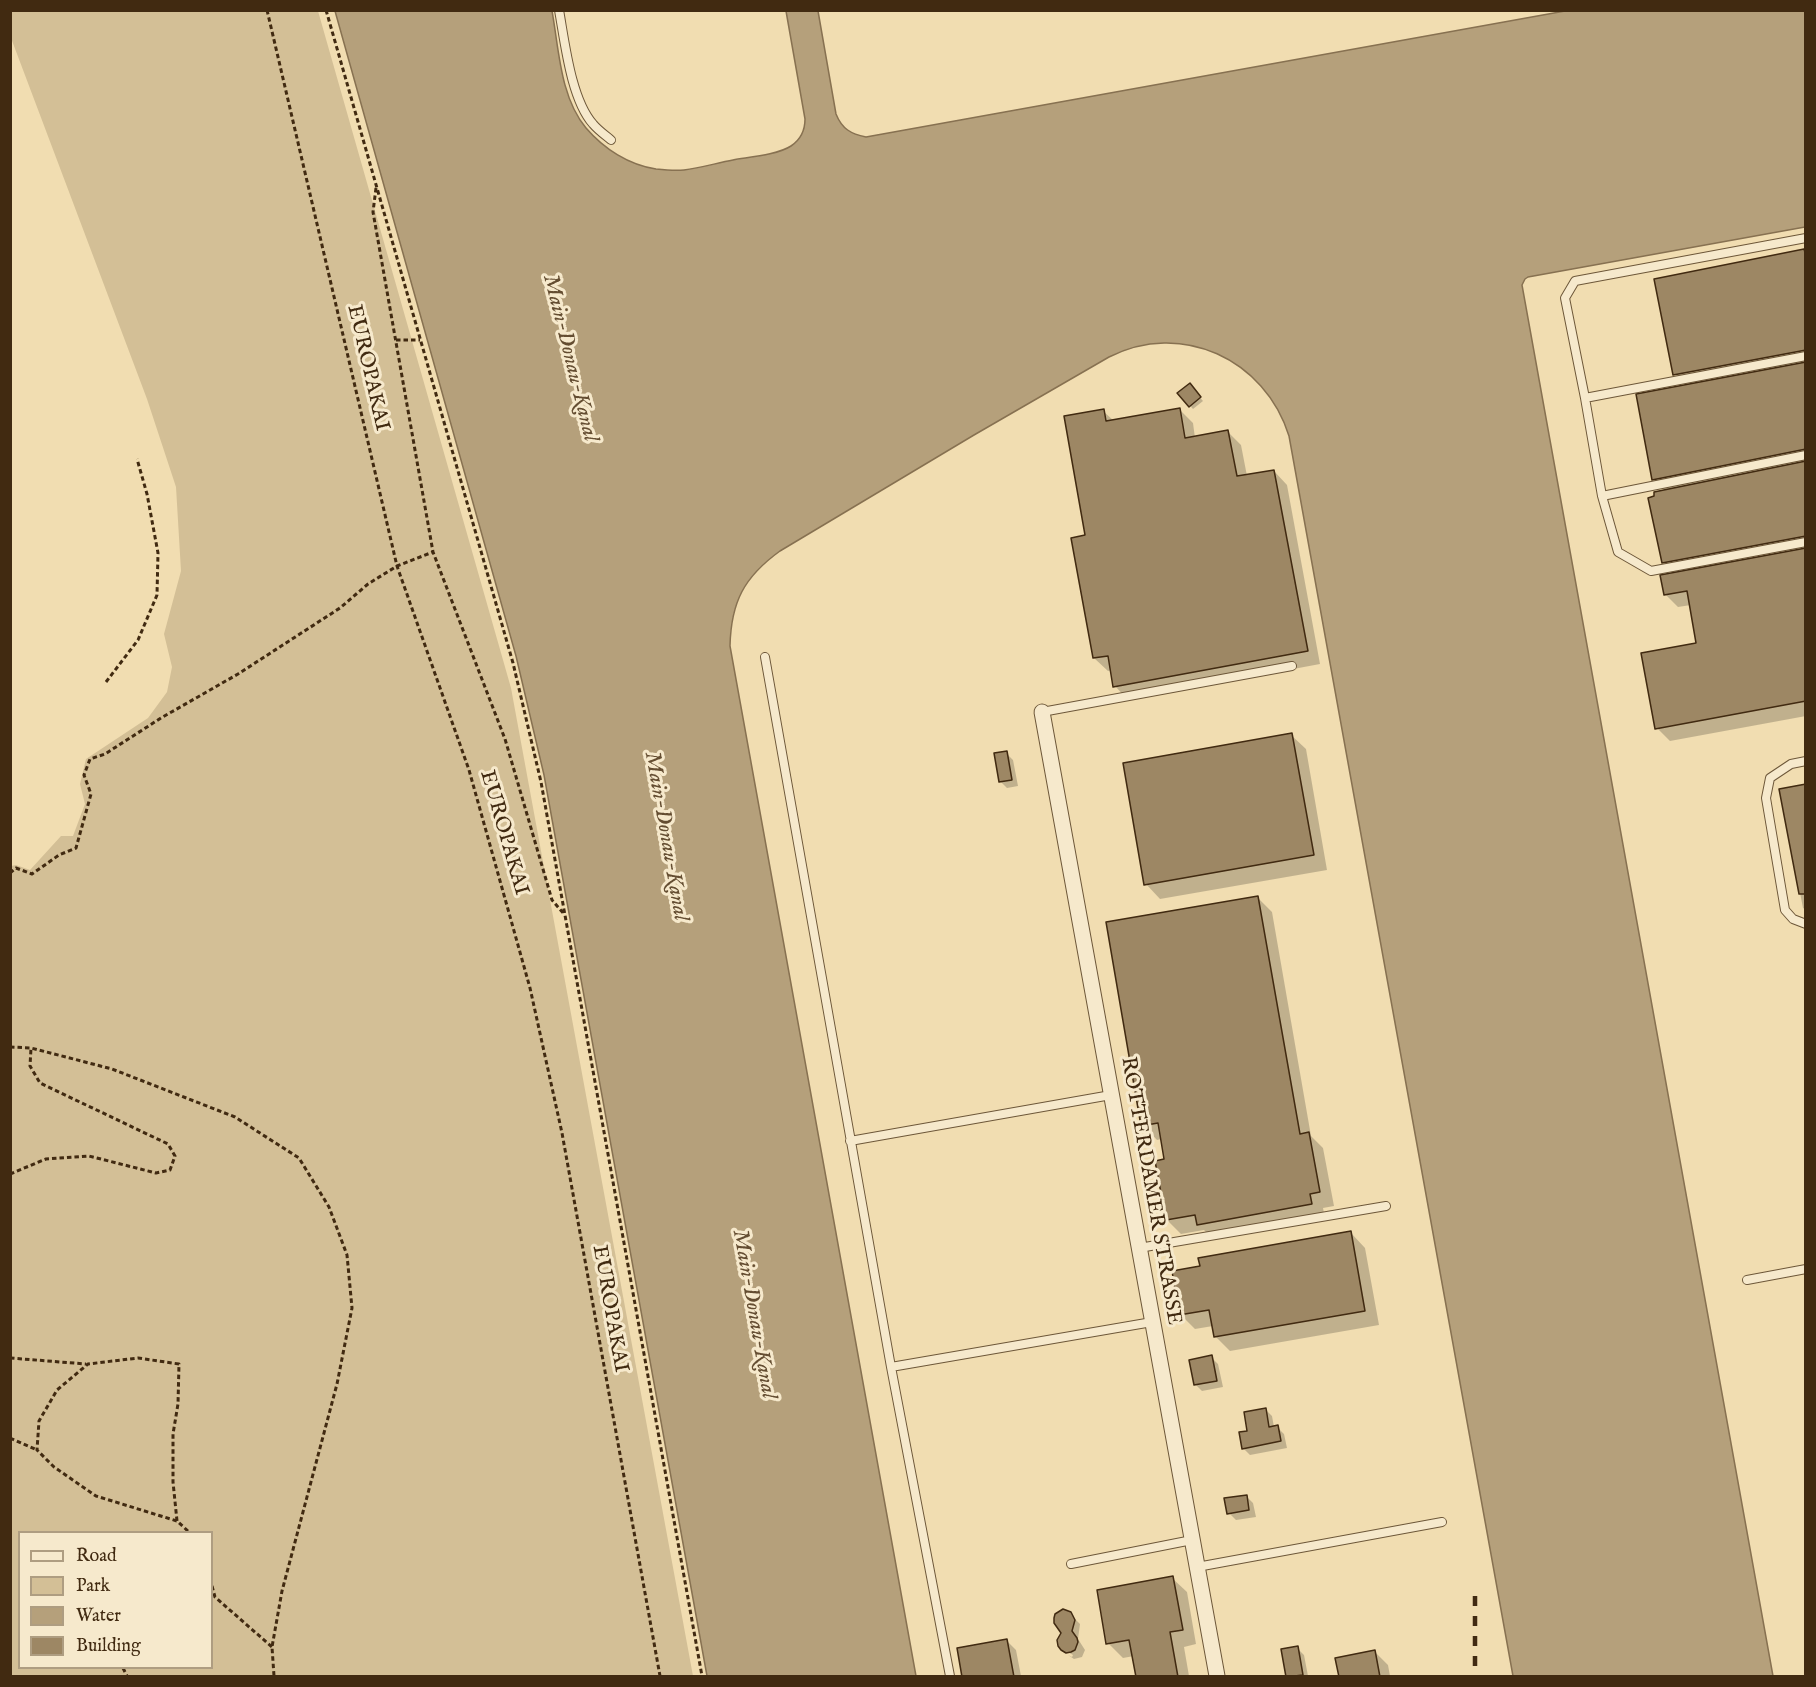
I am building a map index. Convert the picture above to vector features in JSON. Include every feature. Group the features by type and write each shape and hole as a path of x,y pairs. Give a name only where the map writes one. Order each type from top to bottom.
{"street":[{"name":"ROTTERDAMER STRASSE","path":"1042,712 1217,1677"}],"lane":[{"path":"559,10 576,94 592,123 611,140"},
{"path":"1806,238 1575,281 1565,298 1586,398 1602,496 1618,552 1651,572 1806,542"},
{"path":"1586,398 1806,356"},
{"path":"1602,496 1806,455"},
{"path":"765,657 850,1141 950,1677"},
{"path":"1042,712 1292,666"},
{"path":"1806,761 1791,764 1770,778 1766,798 1785,910 1793,919 1806,924"},
{"path":"850,1141 1112,1095"},
{"path":"1139,1248 1386,1206"},
{"path":"1747,1280 1806,1269"},
{"path":"891,1367 1152,1322"},
{"path":"1197,1567 1442,1522"},
{"path":"1071,1564 1192,1540"}],"path":[{"name":"EUROPAKAI","path":"267,10 397,566 469,770 530,988 564,1144 660,1677"},
{"path":"326,10 513,663 541,782 702,1677"},
{"path":"376,186 373,212 433,552 505,739 552,900 565,915"},
{"path":"396,340 420,340"},
{"path":"106,682 138,639 157,595 158,553 147,494 137,459"},
{"path":"10,873 16,868 32,874 59,855 76,848 91,794 84,775 90,759 105,754 161,718 238,674 340,608 368,584 397,566 433,552"},
{"path":"10,1047 31,1048 112,1069 235,1117 299,1158 329,1207 347,1255 352,1308 337,1384 282,1591 272,1647 274,1677"},
{"path":"10,1174 46,1159 89,1156 156,1173 170,1170 175,1156 168,1144 40,1083 30,1066 31,1048"},
{"path":"10,1358 88,1364 138,1358 179,1364 178,1404 173,1434 173,1482 177,1521"},
{"path":"37,1450 39,1421 57,1390 88,1364"},
{"path":"10,1438 37,1450 54,1467 96,1496 177,1521 187,1531"},
{"path":"213,1596 272,1647"}],"green space":[{"path":"11,10 318,11 511,688 693,1676 11,1676 11,866 16,865 30,870 61,836 73,836 85,804 80,784 86,759 148,718 167,692 172,667 164,634 181,571 176,487 147,399 11,38"}],"water":[{"name":"Main-Donau-Kanal","path":"335,11 552,11 566,87 577,116 586,128 601,143 627,160 656,169 677,170 771,154 791,146 799,138 805,119 786,11 818,11 836,114 841,124 848,130 866,137 1565,11 1805,11 1805,227 1528,277 1522,285 1773,1676 1513,1676 1289,436 1277,409 1261,386 1240,367 1217,354 1191,345 1164,343 1136,347 1109,357 780,551 757,571 737,603 733,616 730,646 916,1676 707,1676 544,775 516,656"}],"building":[{"path":"1804,249 1806,256 1806,350 1673,375 1654,279"},
{"path":"1806,362 1806,449 1652,480 1636,394"},
{"path":"1190,383 1201,397 1189,407 1177,393"},
{"path":"1180,408 1185,438 1228,430 1237,476 1274,470 1308,651 1113,687 1108,656 1093,658 1071,538 1085,535 1064,416 1104,409 1106,421"},
{"path":"1806,461 1806,536 1662,563 1648,498 1654,496 1654,492"},
{"path":"1806,548 1806,701 1655,729 1641,653 1696,643 1687,591 1664,595 1660,575"},
{"path":"1292,733 1314,855 1144,885 1123,763"},
{"path":"1007,751 1012,780 999,782 994,753"},
{"path":"1806,784 1806,894 1799,894 1779,789"},
{"path":"1258,896 1300,1134 1309,1132 1320,1192 1310,1194 1312,1204 1197,1225 1195,1215 1166,1220 1155,1161 1164,1159 1158,1123 1141,1126 1106,922"},
{"path":"1351,1231 1365,1311 1214,1337 1209,1310 1179,1315 1172,1271 1200,1266 1198,1258"},
{"path":"1212,1355 1217,1381 1194,1385 1189,1360"},
{"path":"1266,1408 1269,1427 1278,1425 1281,1441 1242,1449 1239,1432 1247,1431 1244,1412"},
{"path":"1247,1495 1249,1510 1227,1514 1224,1498"},
{"path":"1173,1576 1183,1630 1170,1632 1178,1677 1136,1677 1129,1640 1106,1644 1097,1590"},
{"path":"1063,1609 1071,1612 1075,1620 1072,1631 1078,1642 1075,1650 1066,1653 1058,1646 1057,1640 1061,1633 1054,1623 1055,1614"},
{"path":"1007,1639 1014,1677 962,1677 957,1648"},
{"path":"1298,1646 1303,1675 1286,1677 1281,1649"},
{"path":"1375,1650 1380,1677 1339,1677 1335,1658"}],"railway":[{"path":"1475,1596 1475,1676"}]}
